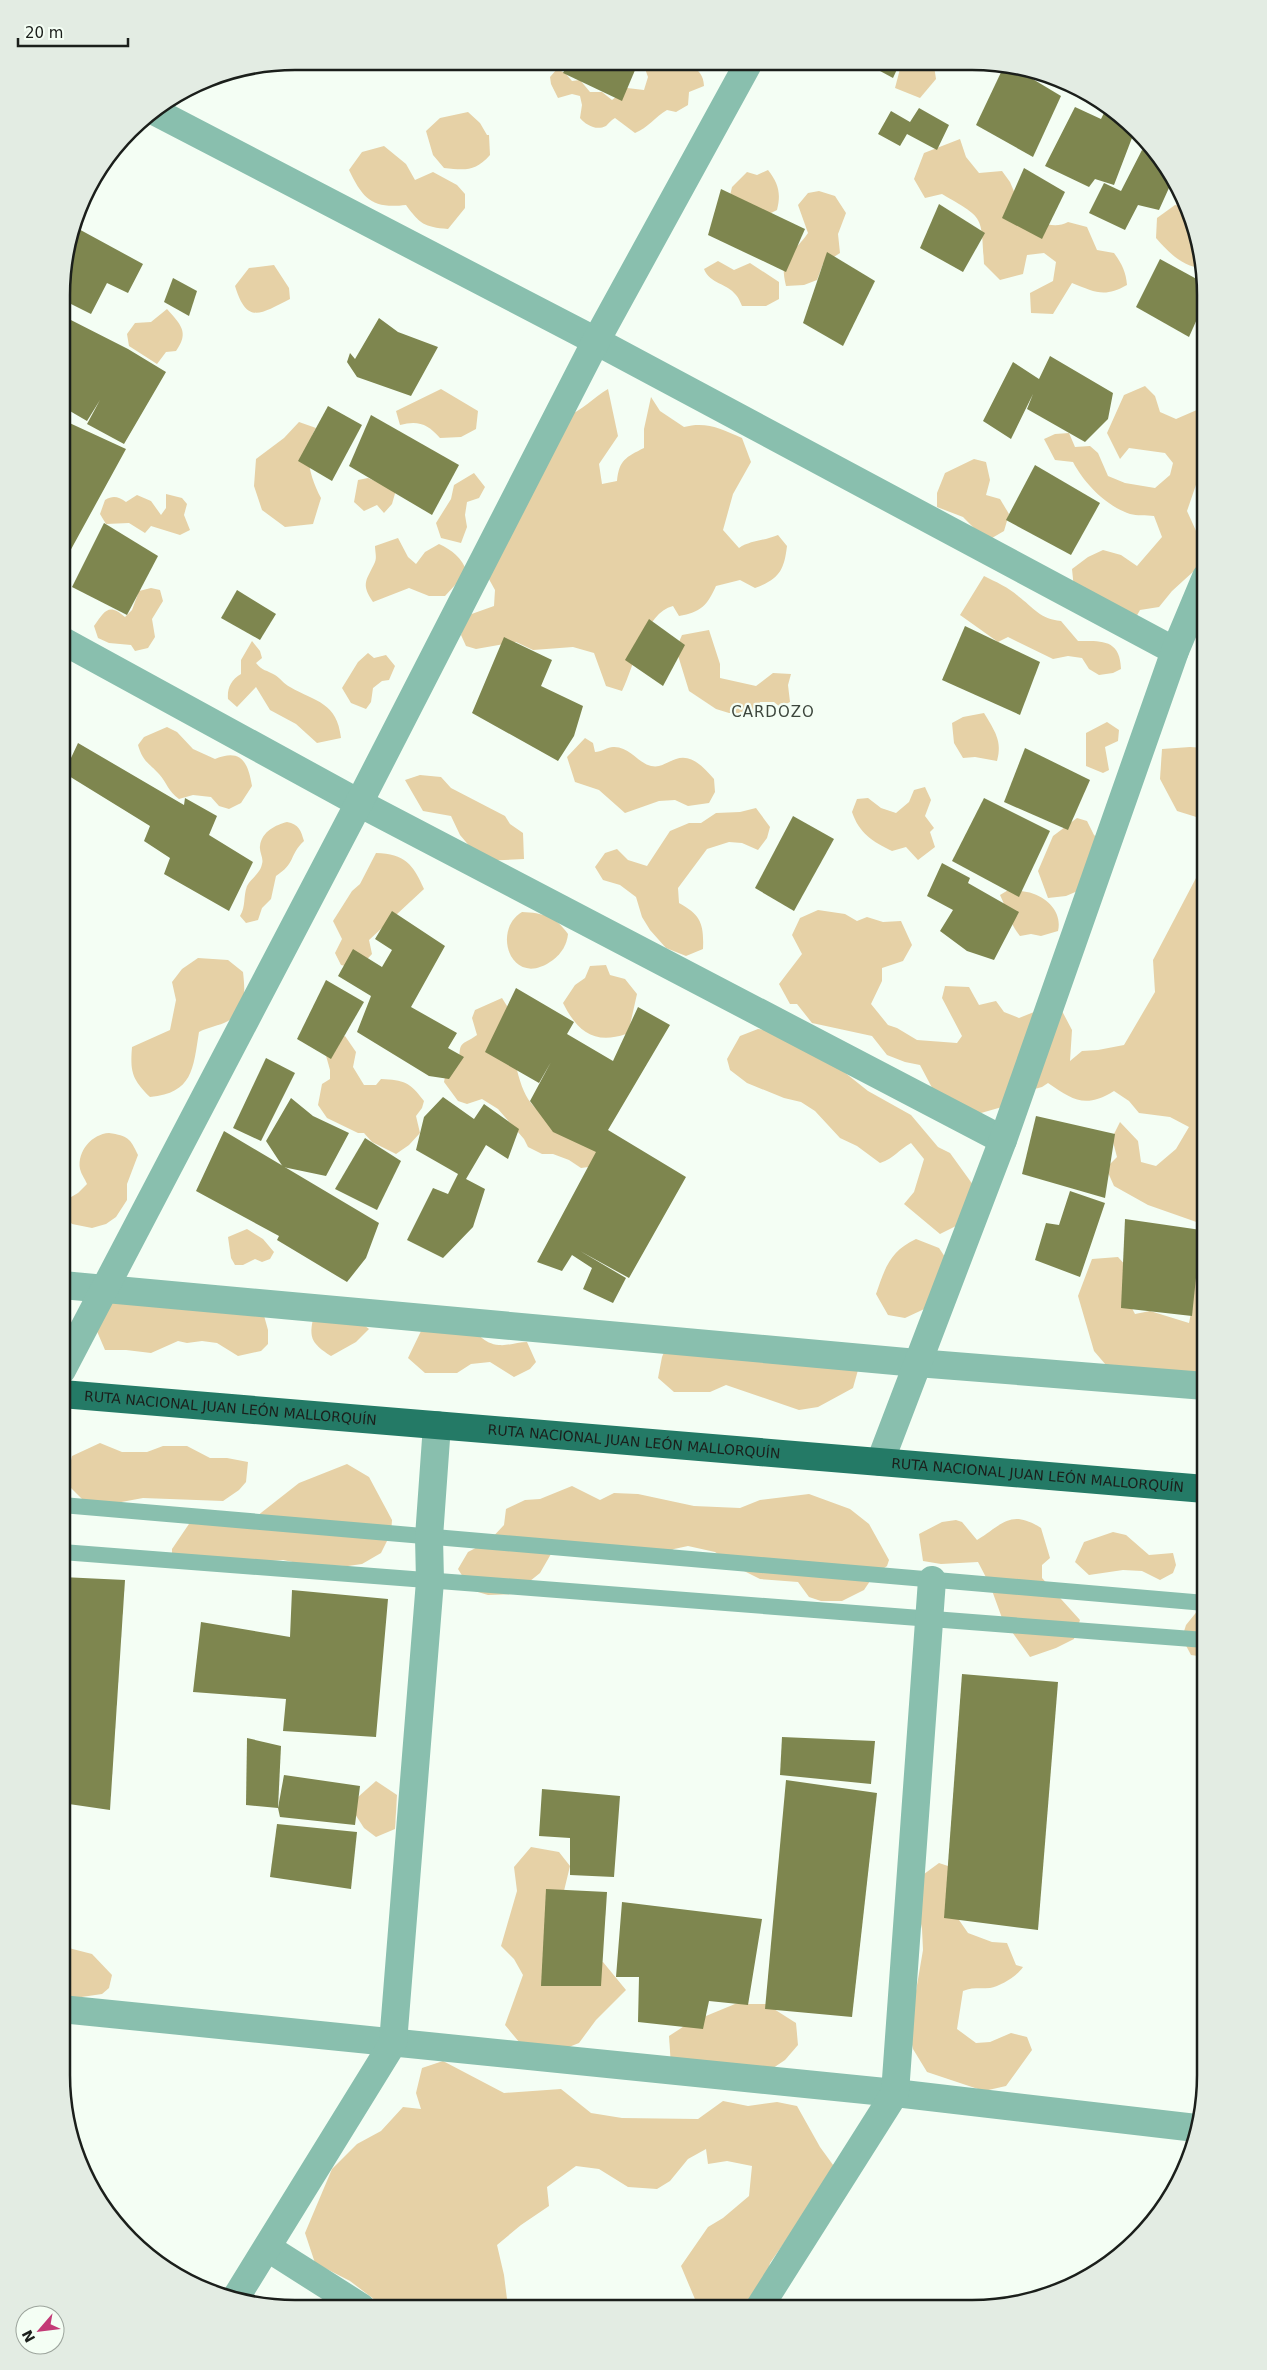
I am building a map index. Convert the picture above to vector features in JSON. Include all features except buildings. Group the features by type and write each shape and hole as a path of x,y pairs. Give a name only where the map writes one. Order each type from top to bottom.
{"highway":[{"name":"RUTA NACIONAL JUAN LEÓN MALLORQUÍN","path":"70,1395 1197,1488"}],"street":[{"path":"70,1355 359,803 596,341 745,70"},
{"path":"161,115 596,341 1175,651"},
{"path":"880,1462 1003,1140 1175,651 1197,598"},
{"path":"70,645 359,803 1003,1140"},
{"path":"70,1286 917,1363 1197,1385"},
{"path":"239,2293 393,2043 430,1580 429,1537 437,1425"},
{"path":"763,2300 895,2093 932,1580"},
{"path":"70,2011 895,2093 1191,2127"},
{"path":"268,2248 350,2300"}],"lane":[{"path":"70,1506 1197,1602"},
{"path":"70,1553 1197,1639"}],"shaded area":[{"path":"556,70 559,70 565,73 572,81 580,80 590,92 602,92 612,100 627,88 644,90 648,77 646,70 697,70 702,76 704,86 689,92 688,105 676,112 667,110 635,133 615,118 606,126 599,128 588,125 580,118 582,105 580,96 572,94 558,98 551,84 550,77"},
{"path":"900,70 935,70 936,79 920,98 895,88"},
{"path":"468,112 489,135 490,155 485,161 469,169 444,168 433,155 426,131 440,118"},
{"path":"960,139 966,157 979,173 1002,171 1010,182 1024,215 1051,225 1068,222 1087,227 1097,250 1114,253 1117,257 1125,272 1127,285 1112,291 1100,292 1072,283 1053,314 1031,313 1030,293 1053,281 1056,262 1044,253 1027,255 1023,274 1000,280 984,264 981,227 973,214 942,194 925,198 914,179 924,153"},
{"path":"384,146 406,164 415,180 433,172 457,185 465,194 465,208 448,229 428,226 419,220 406,205 385,205 370,200 364,195 349,170 362,152"},
{"path":"768,170 775,180 778,189 777,210 767,215 729,200 732,187 747,172 757,175"},
{"path":"819,191 835,196 846,213 838,234 840,253 823,264 817,280 804,285 786,286 784,275 785,261 808,233 798,205 808,193"},
{"path":"1175,205 1178,206 1193,251 1195,267 1182,262 1156,238 1157,218"},
{"path":"718,261 734,270 750,263 779,282 779,299 766,306 742,306 738,297 732,291 710,278 704,269"},
{"path":"274,265 289,288 290,299 263,312 256,313 250,311 244,307 235,286 249,268"},
{"path":"167,309 182,328 182,339 176,351 166,352 157,364 129,346 127,334 135,323 151,322"},
{"path":"1145,386 1155,396 1160,412 1176,419 1197,410 1197,482 1187,511 1197,533 1197,568 1172,591 1159,607 1140,610 1135,619 1074,589 1072,569 1088,557 1103,550 1121,555 1137,566 1162,537 1154,516 1130,514 1104,500 1083,478 1073,462 1055,460 1044,439 1055,434 1069,433 1075,447 1090,446 1098,453 1108,476 1125,483 1155,488 1170,475 1173,463 1165,453 1129,448 1120,459 1107,433 1124,395"},
{"path":"441,389 478,411 476,429 461,437 440,438 431,429 422,424 400,425 396,411"},
{"path":"608,389 618,436 599,464 602,484 617,481 624,460 644,448 644,429 651,397 660,411 684,427 707,425 742,438 751,462 733,494 723,530 739,548 748,543 778,535 787,546 784,562 779,573 763,585 755,588 740,580 716,586 710,599 698,610 679,616 673,606 663,610 648,629 622,691 606,686 594,653 573,647 533,650 516,642 476,649 466,646 461,635 466,616 494,606 495,590 485,572 566,416 577,411"},
{"path":"299,422 316,428 309,446 309,464 321,498 313,524 285,527 262,510 254,486 256,459 284,438"},
{"path":"974,459 986,462 990,480 986,495 1000,499 1009,514 1004,531 992,538 977,531 963,517 937,507 937,493 945,473"},
{"path":"474,473 485,487 479,498 467,502 465,515 467,527 461,543 441,538 436,523 451,499 454,485"},
{"path":"368,478 396,490 392,504 384,513 377,505 364,511 354,502 358,480"},
{"path":"166,494 182,498 187,504 184,515 190,530 180,535 151,526 145,533 129,523 106,524 100,514 105,500 116,497 126,502 137,495 151,501 161,515 166,508"},
{"path":"398,538 408,557 416,564 425,552 439,544 456,555 467,572 445,596 429,596 409,588 373,602 369,596 366,582 376,560 375,546"},
{"path":"984,576 1010,590 1042,615 1061,621 1078,641 1102,642 1113,647 1120,659 1121,669 1113,673 1099,675 1089,669 1082,658 1068,656 1053,659 1008,637 998,642 960,615"},
{"path":"151,588 160,590 163,601 152,619 155,637 148,648 135,651 131,645 109,643 98,638 94,626 104,612 111,609 125,617 132,610 139,591"},
{"path":"709,630 720,664 720,678 756,686 773,673 791,674 788,685 790,702 780,707 774,702 760,702 756,713 729,713 716,709 689,691 676,649 682,635"},
{"path":"252,641 260,651 262,658 256,663 258,666 275,675 288,686 317,700 330,710 339,726 341,738 317,743 296,724 270,710 256,687 237,707 228,699 229,688 232,682 241,674 241,660"},
{"path":"368,653 374,658 386,655 395,666 389,680 382,681 373,688 371,702 366,709 351,703 342,688 358,662"},
{"path":"984,713 994,730 998,742 999,754 997,761 975,757 963,758 954,743 952,723 963,717"},
{"path":"1107,722 1119,730 1118,741 1105,747 1109,770 1103,773 1086,766 1086,733"},
{"path":"167,727 177,732 193,749 215,759 231,755 242,759 248,770 252,786 241,803 229,809 219,806 211,797 193,795 179,799 172,793 159,774 144,758 138,745 144,737"},
{"path":"585,738 593,743 595,752 611,747 619,747 651,766 661,765 682,758 693,760 714,779 715,792 709,803 688,806 675,800 659,801 625,813 599,790 575,782 567,757"},
{"path":"1197,747 1197,817 1177,811 1160,779 1162,749"},
{"path":"420,775 441,777 451,788 505,816 510,824 523,833 524,859 482,861 460,835 451,816 423,811 405,780"},
{"path":"925,787 931,800 925,816 934,828 930,832 935,847 918,860 906,847 892,851 873,840 859,826 852,812 857,799 868,798 881,808 896,813 909,802 914,790"},
{"path":"756,808 770,827 767,838 758,850 742,843 729,842 707,849 678,888 679,903 697,916 703,933 703,949 686,956 666,948 650,930 642,917 636,897 620,885 603,880 595,867 605,853 617,849 628,860 647,866 670,831 689,823 701,823 716,813 740,812"},
{"path":"1077,818 1087,821 1094,835 1104,843 1087,887 1066,896 1048,898 1038,871 1053,836"},
{"path":"287,822 294,824 299,829 304,841 287,867 276,876 271,899 262,908 258,920 246,923 240,916 247,886 262,864 261,841 270,830"},
{"path":"376,853 401,858 407,862 416,873 424,889 369,940 372,954 369,957 354,965 341,965 335,953 342,939 333,921 352,891 360,884"},
{"path":"1196,878 1197,1222 1148,1205 1114,1186 1106,1168 1117,1157 1112,1138 1120,1122 1138,1141 1141,1162 1156,1166 1176,1149 1189,1127 1170,1117 1139,1113 1129,1101 1114,1091 1104,1097 1087,1101 1072,1098 1048,1083 1031,1090 1016,1103 981,1113 962,1111 947,1116 920,1065 887,1055 872,1036 812,1023 797,1004 790,1004 779,984 802,954 792,935 800,918 818,910 845,914 857,921 867,917 883,922 901,921 912,945 903,961 882,968 882,981 871,1004 888,1025 917,1040 957,1043 962,1036 942,998 945,986 969,987 979,1005 996,1001 1004,1012 1019,1018 1039,1010 1062,1011 1072,1030 1070,1061 1082,1051 1124,1045 1155,992 1153,960"},
{"path":"1010,889 1034,894 1050,904 1054,908 1058,919 1058,931 1041,936 1031,934 1020,936 1011,921 1000,895"},
{"path":"522,912 536,913 553,919 568,934 565,945 559,954 553,960 538,968 526,968 517,963 510,954 507,943 508,931 513,921"},
{"path":"198,958 228,960 243,972 244,993 242,1005 239,1011 228,1021 199,1032 192,1068 183,1084 164,1095 150,1097 139,1085 134,1075 131,1063 132,1047 170,1030 176,1000 172,982 182,969"},
{"path":"606,965 610,975 625,979 637,994 626,1034 605,1038 588,1033 581,1028 568,1013 563,1003 575,985 585,978 590,966"},
{"path":"502,998 507,1006 514,1057 525,1094 536,1109 544,1115 596,1144 596,1166 581,1168 569,1160 553,1154 542,1154 528,1147 524,1139 498,1109 482,1099 467,1104 458,1101 444,1082 446,1072 459,1064 462,1045 477,1035 472,1018 475,1010"},
{"path":"758,1029 777,1031 834,1064 868,1091 911,1115 938,1147 950,1153 976,1189 962,1223 940,1234 904,1204 914,1192 924,1159 911,1143 889,1159 880,1163 857,1146 840,1138 815,1111 801,1102 784,1098 747,1083 730,1070 727,1059 740,1036"},
{"path":"345,1036 356,1052 353,1067 364,1085 376,1085 381,1079 401,1081 415,1090 424,1101 422,1108 416,1116 420,1133 409,1145 396,1154 372,1142 364,1133 358,1133 327,1118 318,1105 322,1084 330,1079 330,1070 325,1052 334,1040"},
{"path":"103,1134 120,1135 128,1139 138,1155 127,1184 127,1200 116,1217 106,1224 92,1228 72,1224 70,1222 70,1198 87,1184 80,1169 83,1150 92,1140"},
{"path":"247,1229 263,1239 274,1252 270,1259 262,1262 255,1259 243,1265 235,1265 231,1258 228,1237"},
{"path":"916,1239 939,1248 945,1257 935,1304 905,1318 888,1315 876,1294 879,1285 894,1255"},
{"path":"1118,1257 1127,1267 1126,1297 1135,1314 1150,1311 1189,1323 1193,1303 1187,1276 1197,1261 1197,1378 1118,1379 1094,1351 1078,1296 1092,1259"},
{"path":"106,1300 263,1312 268,1330 268,1344 261,1351 238,1356 217,1343 202,1341 187,1343 178,1341 151,1353 105,1350 96,1329"},
{"path":"315,1312 356,1319 369,1329 356,1342 331,1356 319,1347 312,1338 311,1333"},
{"path":"467,1322 481,1337 494,1344 506,1345 527,1342 536,1362 530,1369 514,1377 490,1362 471,1364 457,1373 425,1373 408,1358 422,1329"},
{"path":"667,1345 858,1370 853,1388 818,1407 799,1410 726,1385 710,1392 674,1392 658,1378 662,1357"},
{"path":"100,1443 122,1452 147,1452 163,1446 187,1446 210,1458 227,1458 248,1462 246,1482 239,1490 223,1501 143,1498 116,1503 85,1502 70,1487 72,1456"},
{"path":"347,1464 369,1477 392,1520 391,1533 381,1553 362,1564 348,1566 307,1565 283,1560 258,1562 172,1560 172,1549 191,1521 257,1516 299,1483"},
{"path":"572,1486 600,1500 614,1493 638,1494 694,1506 740,1508 760,1500 809,1494 850,1509 869,1524 889,1560 887,1566 874,1575 864,1590 842,1601 821,1601 809,1597 798,1582 760,1579 736,1567 715,1552 688,1546 674,1549 654,1560 555,1547 540,1573 514,1594 488,1595 471,1590 458,1569 468,1552 489,1541 504,1525 506,1509 525,1500 540,1499"},
{"path":"1014,1519 1030,1522 1041,1528 1050,1558 1042,1565 1042,1578 1080,1620 1074,1639 1056,1648 1030,1657 1002,1618 990,1585 978,1562 941,1564 923,1561 919,1534 942,1522 956,1520 962,1522 977,1540 1000,1524"},
{"path":"1113,1532 1126,1535 1149,1555 1173,1553 1176,1565 1173,1573 1160,1580 1142,1571 1123,1570 1089,1575 1075,1562 1084,1542"},
{"path":"1197,1611 1197,1656 1191,1655 1182,1638 1186,1625"},
{"path":"376,1781 397,1795 395,1829 376,1837 364,1828 355,1814 358,1797"},
{"path":"531,1847 559,1852 570,1866 563,1895 595,1964 603,1962 626,1990 596,2020 579,2043 549,2055 524,2048 505,2025 523,1975 514,1959 501,1946 517,1891 514,1867"},
{"path":"939,1863 948,1866 959,1920 968,1933 992,1942 1007,1943 1016,1965 1023,1967 1013,1977 999,1985 963,1991 957,2029 976,2043 990,2042 1011,2033 1027,2037 1032,2050 1006,2086 984,2091 927,2072 913,2049 909,2032 923,1950 922,1929 915,1893 920,1877"},
{"path":"70,1948 92,1954 112,1975 109,1988 102,1994 70,1999"},
{"path":"735,2004 766,2004 796,2023 798,2045 785,2060 757,2079 671,2066 669,2036 689,2023"},
{"path":"443,2061 504,2093 561,2089 591,2113 622,2118 698,2119 723,2101 748,2106 777,2102 797,2106 820,2147 836,2169 770,2263 765,2284 752,2300 695,2300 681,2266 708,2227 723,2218 749,2196 752,2166 727,2161 708,2164 706,2149 688,2159 670,2181 657,2189 628,2187 599,2169 576,2166 547,2187 549,2206 521,2225 497,2245 507,2300 375,2300 350,2281 315,2263 305,2233 332,2169 357,2144 381,2131 403,2107 421,2109 416,2093 422,2068"}],"district":[{"name":"CARDOZO","path":"773,712"}]}
